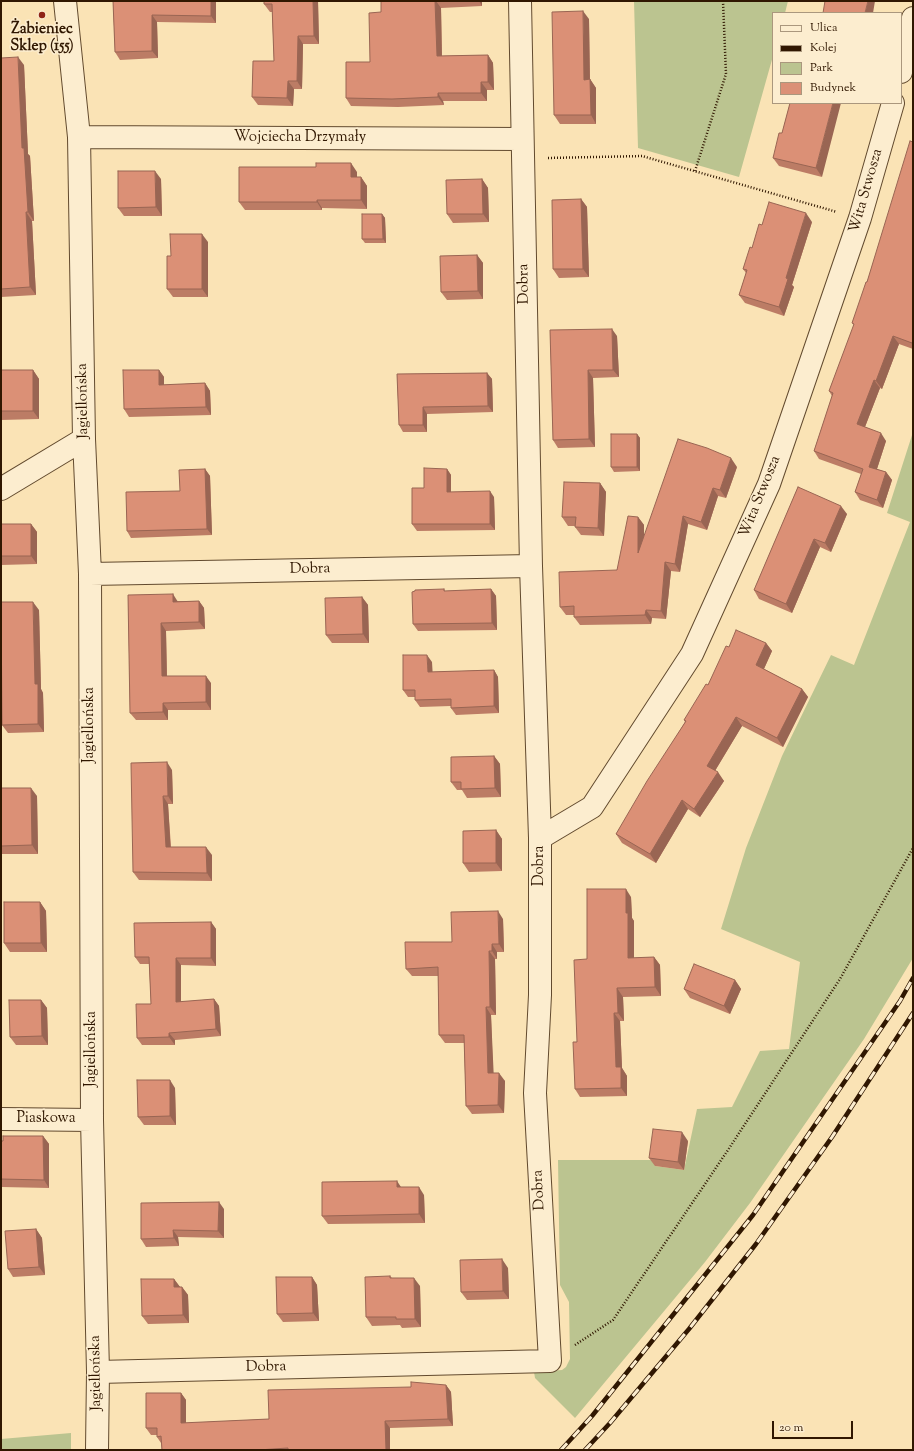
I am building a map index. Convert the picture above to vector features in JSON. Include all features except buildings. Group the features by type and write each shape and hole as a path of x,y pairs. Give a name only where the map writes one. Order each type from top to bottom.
{"street":[{"name":"Jagiellońska","path":"65,1 79,137 84,439 90,574 92,1120 98,1372 97,1450"},
{"name":"Dobra","path":"98,1372 550,1361 535,1093 540,995 540,838 531,566 520,1"},
{"path":"902,68 913,18"},
{"name":"Wita Stwosza","path":"540,838 592,807 692,654 769,484 860,218 893,104"},
{"name":"Wojciecha Drzymały","path":"79,137 522,149"},
{"path":"1,489 84,439"},
{"name":"Dobra","path":"90,574 531,566"},
{"name":"Piaskowa","path":"1,1119 92,1120"}],"path":[{"path":"695,171 726,74 723,1"},
{"path":"522,149 642,156 860,218"},
{"path":"550,1361 613,1320 728,1150 840,979 913,848"}],"green space":[{"path":"634,1 788,1 785,12 772,12 772,60 739,177 638,148"},
{"path":"913,432 913,958 864,1039 750,1203 705,1262 575,1418 535,1378 534,1372 562,1370 566,1367 570,1359 569,1302 560,1285 558,1160 656,1160 655,1166 684,1170 697,1109 732,1107 760,1051 789,1049 800,962 721,929 746,848 782,756 831,655 854,665 910,522 887,513"},
{"path":"71,1433 71,1450 1,1450 1,1439"}],"railway":[{"path":"561,1450 592,1416 753,1215 900,1001 913,978"},
{"path":"585,1450 610,1423 689,1329 756,1244 832,1137 913,1013"}],"place":[{"name":"Żabieniec Sklep (155)","path":"42,15"}]}
